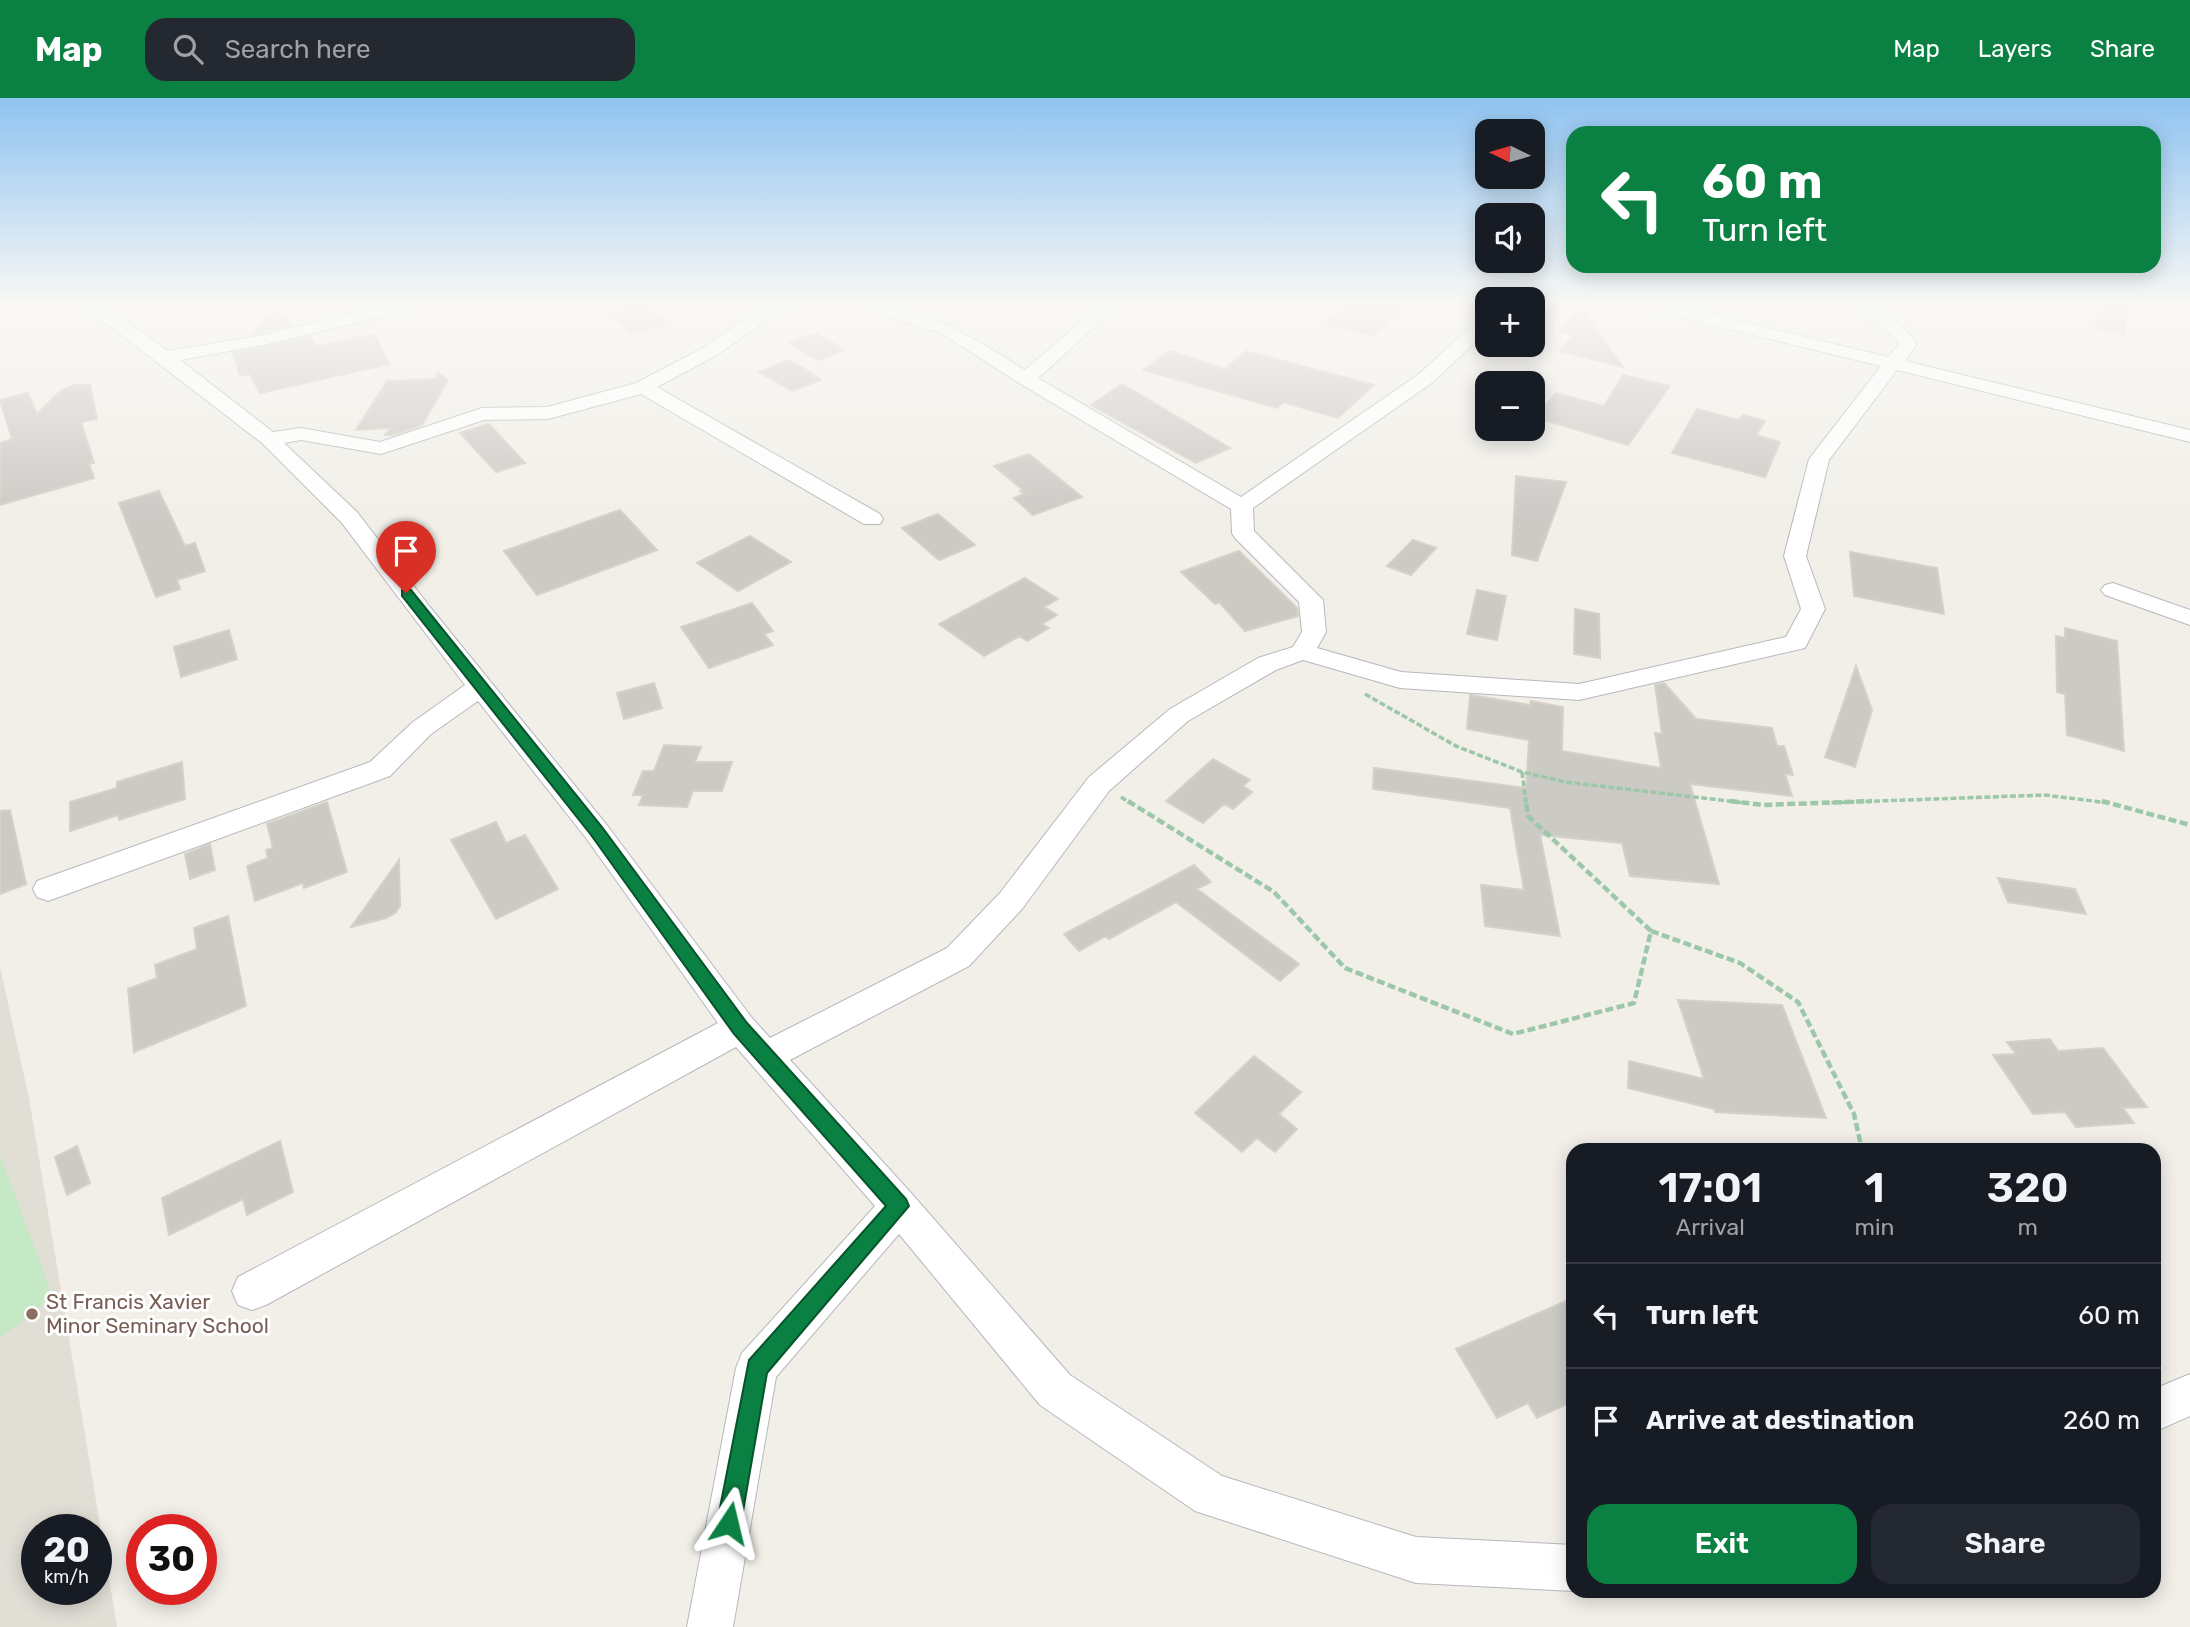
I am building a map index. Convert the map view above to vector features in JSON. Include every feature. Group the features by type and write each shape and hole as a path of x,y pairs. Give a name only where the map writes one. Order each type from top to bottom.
{"street":[{"path":"187,374 269,439 349,517 480,687 597,831 740,1028 899,1206 1055,1390 1211,1495 1416,1560 1566,1568"},
{"path":"269,439 301,435 381,448 482,414 548,413 643,387 667,374"},
{"path":"1019,374 1242,506"},
{"path":"1026,379 1031,374"},
{"path":"1242,506 1430,374"},
{"path":"765,1057 958,957 1011,901 1099,784 1179,715 1267,664 1302,652 1399,680 1579,692 1796,643 1814,609 1796,556 1819,459 1883,374"},
{"path":"1938,374 2190,436"},
{"path":"643,387 872,519"},
{"path":"1242,506 1242,533 1311,600 1314,632 1302,652"},
{"path":"2113,590 2190,618"},
{"path":"48,889 380,769 422,728 480,687"},
{"path":"252,1291 740,1028"},
{"path":"710,1627 757,1368 899,1206"},
{"path":"2161,1408 2190,1395"}],"path":[{"path":"1363,693 1455,746 1521,772 1566,782 1763,805 2045,795 2130,807 2190,825"},
{"path":"1521,772 1528,816 1651,931 1740,963 1798,1002 1854,1114 1860,1143"},
{"path":"1099,784 1274,892 1345,968 1513,1034 1634,1003 1651,931"}],"shaded area":[{"name":"St Francis Xavier Minor Seminary School","path":"0,967 29,1098 98,1514 21,1514 21,1605 112,1605 112,1597 117,1627 0,1627"}],"green space":[{"path":"0,1155 53,1297 0,1338"}],"building":[{"path":"250,374 343,374 260,393"},
{"path":"441,374 448,380 422,425 393,435 385,435 391,428 356,430 387,381 434,379"},
{"path":"763,374 813,374 821,380 792,391"},
{"path":"1158,374 1334,374 1374,385 1338,418 1283,402 1277,408"},
{"path":"1623,375 1670,386 1628,445 1545,420 1545,405 1556,393 1604,406"},
{"path":"1122,384 1230,448 1196,463 1091,405"},
{"path":"74,385 90,385 97,419 81,422 94,463 89,464 94,478 0,505 0,443 12,439 0,400 28,393 37,414 60,391"},
{"path":"1697,409 1739,420 1743,415 1765,421 1756,435 1780,442 1765,477 1672,453"},
{"path":"488,424 525,463 496,472 460,433"},
{"path":"1029,454 1082,497 1033,515 1014,498 1024,494 1020,491 1023,490 994,466"},
{"path":"1516,476 1566,482 1537,561 1512,555"},
{"path":"159,491 185,546 195,543 205,571 177,580 180,589 156,597 119,503"},
{"path":"620,510 657,550 537,595 504,551"},
{"path":"938,514 975,545 939,560 902,528"},
{"path":"750,536 791,562 738,591 697,563"},
{"path":"1413,540 1436,548 1411,575 1387,566"},
{"path":"1239,551 1297,608 1298,616 1245,631 1219,602 1215,604 1181,572"},
{"path":"1850,552 1937,568 1944,614 1854,596"},
{"path":"1025,578 1058,599 1044,607 1057,615 1042,624 1049,628 1027,641 1020,636 984,656 939,624"},
{"path":"1477,590 1506,596 1497,640 1467,634"},
{"path":"752,603 773,631 764,634 773,645 709,668 681,627"},
{"path":"1575,609 1599,614 1600,658 1574,654"},
{"path":"2065,628 2117,641 2124,751 2067,735 2065,694 2057,692 2056,636 2065,638"},
{"path":"229,630 237,659 181,677 174,647"},
{"path":"1856,666 1872,710 1855,767 1825,757"},
{"path":"654,683 662,708 624,719 617,693"},
{"path":"1664,683 1696,719 1772,728 1777,746 1784,746 1793,775 1785,774 1792,796 1690,784 1719,884 1630,876 1622,843 1540,835 1560,936 1485,926 1481,885 1524,890 1510,808 1373,789 1374,768 1526,788 1529,740 1467,729 1470,695 1530,705 1531,701 1563,707 1562,751 1661,768 1655,733 1662,734 1655,685"},
{"path":"664,745 701,747 695,762 732,762 722,791 693,791 687,807 639,805 643,795 633,795 643,771 654,771"},
{"path":"1213,759 1250,780 1243,786 1252,792 1233,809 1224,804 1203,823 1166,801"},
{"path":"182,762 185,799 119,820 118,815 70,831 70,802 117,788 117,782"},
{"path":"327,802 347,872 304,888 303,883 255,901 247,866 268,858 266,850 273,848 267,824"},
{"path":"10,810 26,884 0,894 0,811"},
{"path":"496,822 506,843 525,835 558,889 496,919 451,840"},
{"path":"210,844 215,870 190,879 185,854"},
{"path":"399,860 400,906 395,913 351,927"},
{"path":"1194,865 1211,882 1197,889 1299,964 1280,981 1176,902 1109,939 1106,936 1079,951 1064,934"},
{"path":"1998,878 2075,889 2086,914 2008,902"},
{"path":"228,916 246,1006 134,1052 128,989 157,978 155,965 197,949 194,928"},
{"path":"1678,1000 1782,1005 1826,1118 1715,1112 1714,1109 1628,1088 1629,1061 1704,1079"},
{"path":"2050,1039 2058,1051 2103,1048 2147,1107 2123,1108 2134,1123 2076,1127 2065,1112 2033,1114 1993,1055 2016,1054 2007,1042"},
{"path":"1254,1056 1301,1092 1279,1114 1297,1129 1275,1152 1257,1138 1242,1152 1195,1113"},
{"path":"280,1141 293,1192 247,1215 243,1199 169,1235 162,1198"},
{"path":"77,1146 90,1183 67,1195 55,1157"},
{"path":"1566,1301 1566,1404 1537,1418 1528,1403 1497,1418 1456,1349"}],"place":[{"name":"St Francis Xavier Minor Seminary School","path":"32,1314"}],"route":[{"path":"406,593 597,831 740,1028 899,1206 757,1368 729,1523"}]}
